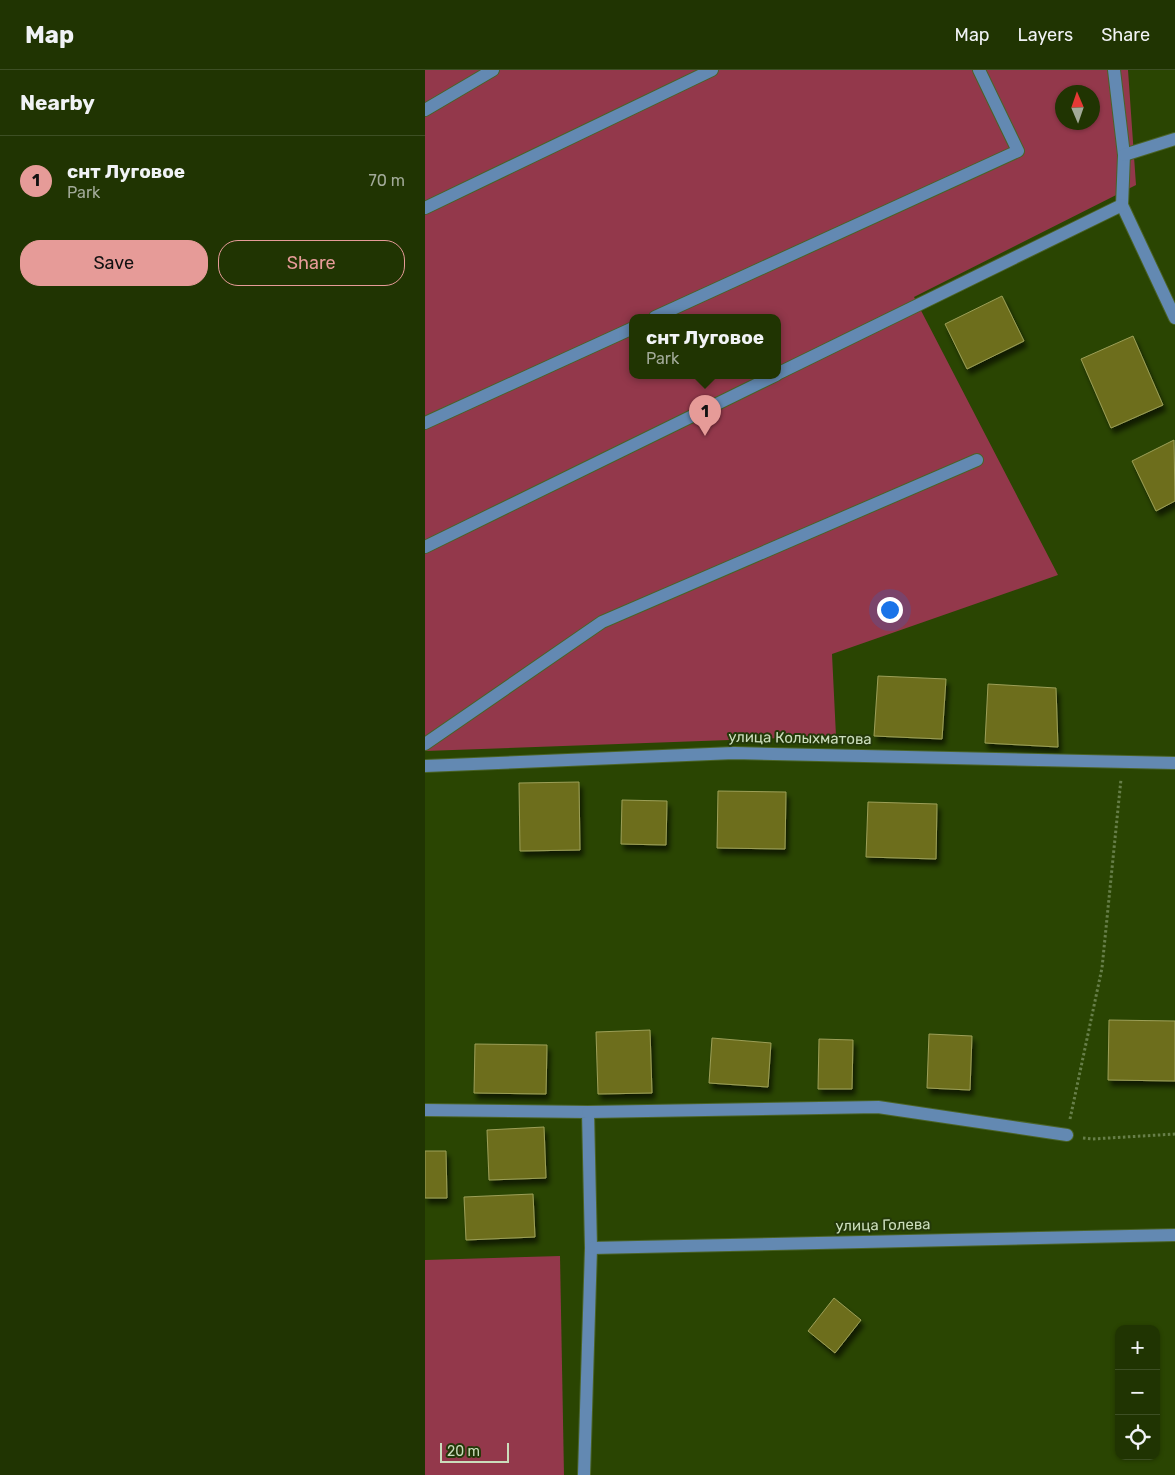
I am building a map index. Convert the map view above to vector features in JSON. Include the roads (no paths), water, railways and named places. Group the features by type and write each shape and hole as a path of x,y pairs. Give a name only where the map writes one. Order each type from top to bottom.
{"street":[{"path":"425,110 493,70"},
{"path":"425,208 712,70"},
{"path":"662,314 1017,151 979,70"},
{"path":"1115,70 1124,154 1122,205 1175,318"},
{"path":"1124,154 1175,139"},
{"path":"781,372 1122,205"},
{"path":"425,423 629,330"},
{"path":"425,547 767,379"},
{"path":"425,744 602,622 977,460"},
{"name":"улица Колыхматова","path":"425,766 734,753 1175,763"},
{"path":"425,1110 588,1112 878,1107 1067,1135"},
{"path":"584,1475 591,1248 588,1112"},
{"name":"улица Голева","path":"591,1248 1175,1235"}],"place":[{"name":"снт Луговое","path":"705,436"}]}
